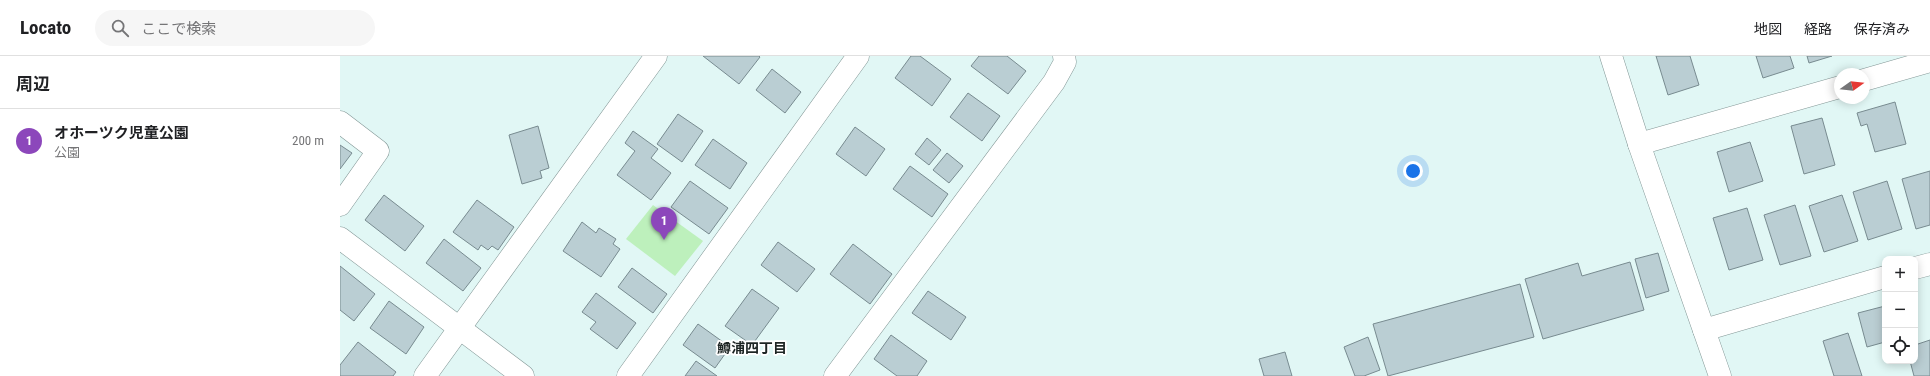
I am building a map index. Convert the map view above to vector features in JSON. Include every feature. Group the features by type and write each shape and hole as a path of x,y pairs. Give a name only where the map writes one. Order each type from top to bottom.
{"street":[{"path":"425,376 656,56"},
{"path":"628,376 858,56"},
{"path":"835,376 1054,82 1065,62 1064,56"},
{"path":"1611,56 1639,144 1720,376"},
{"path":"1870,78 1930,61"},
{"path":"1639,144 1834,89"},
{"path":"340,122 378,151 340,205"},
{"path":"340,238 523,376"},
{"path":"1918,267 1930,264"},
{"path":"1704,330 1882,278"}],"green space":[{"path":"653,205 703,241 675,276 626,239"}],"building":[{"path":"703,56 759,56 760,57 739,84"},
{"path":"911,56 920,56 951,79 932,106 895,78"},
{"path":"979,56 1007,56 1026,71 1008,94 971,66"},
{"path":"1656,56 1690,56 1699,85 1668,95"},
{"path":"1756,56 1790,56 1794,68 1763,78"},
{"path":"1807,56 1832,56 1809,63"},
{"path":"772,69 801,92 785,113 756,90"},
{"path":"968,93 1000,116 982,141 950,117"},
{"path":"1895,102 1906,144 1875,152 1867,124 1861,126 1857,113"},
{"path":"678,114 703,131 682,162 657,144"},
{"path":"1822,118 1835,165 1804,174 1791,126"},
{"path":"538,126 549,168 540,171 542,178 522,184 509,135"},
{"path":"855,127 885,149 866,176 836,154"},
{"path":"633,131 658,149 651,158 671,173 651,200 617,175 635,151 625,143"},
{"path":"927,138 941,150 929,165 915,154"},
{"path":"713,139 747,163 730,189 695,165"},
{"path":"1750,142 1763,181 1729,192 1717,152"},
{"path":"340,145 352,153 340,169"},
{"path":"947,153 963,166 949,183 933,170"},
{"path":"910,166 948,194 932,217 893,189"},
{"path":"1930,171 1930,225 1916,229 1902,179"},
{"path":"690,181 728,208 709,234 671,207"},
{"path":"1887,181 1902,229 1868,240 1853,192"},
{"path":"384,195 424,226 405,251 365,220"},
{"path":"1842,195 1858,241 1824,252 1809,206"},
{"path":"477,200 514,227 498,250 492,246 488,250 481,245 478,250 453,232"},
{"path":"1795,205 1811,256 1780,265 1764,215"},
{"path":"1747,208 1763,260 1729,270 1713,218"},
{"path":"582,222 596,233 599,228 616,239 613,244 620,249 601,277 563,251"},
{"path":"444,239 481,268 463,291 426,263"},
{"path":"778,242 815,269 797,292 761,265"},
{"path":"853,244 892,274 870,304 830,274"},
{"path":"1658,253 1669,291 1646,298 1635,259"},
{"path":"1630,262 1644,310 1543,339 1525,279 1578,263 1582,276"},
{"path":"340,266 375,294 354,321 340,310"},
{"path":"632,268 667,294 653,313 618,287"},
{"path":"1520,284 1534,337 1388,376 1373,324"},
{"path":"752,289 779,308 752,345 725,326"},
{"path":"928,291 966,317 951,340 912,313"},
{"path":"596,293 636,323 617,349 590,329 596,322 582,312"},
{"path":"389,301 424,327 406,354 370,328"},
{"path":"1882,307 1882,343 1867,347 1858,313"},
{"path":"698,324 730,347 715,368 683,345"},
{"path":"1848,333 1862,376 1834,376 1823,341"},
{"path":"891,335 927,361 917,376 897,376 874,359"},
{"path":"1368,337 1380,370 1364,376 1355,376 1344,347"},
{"path":"1930,340 1930,376 1914,376 1911,364 1918,364 1918,344"},
{"path":"358,342 396,372 393,376 340,376 340,365"},
{"path":"1285,352 1292,376 1264,376 1259,359"},
{"path":"696,361 717,376 685,376"}],"place":[{"name":"オホーツク児童公園","path":"664,240"}],"district":[{"name":"鱒浦四丁目","path":"752,348"}]}
